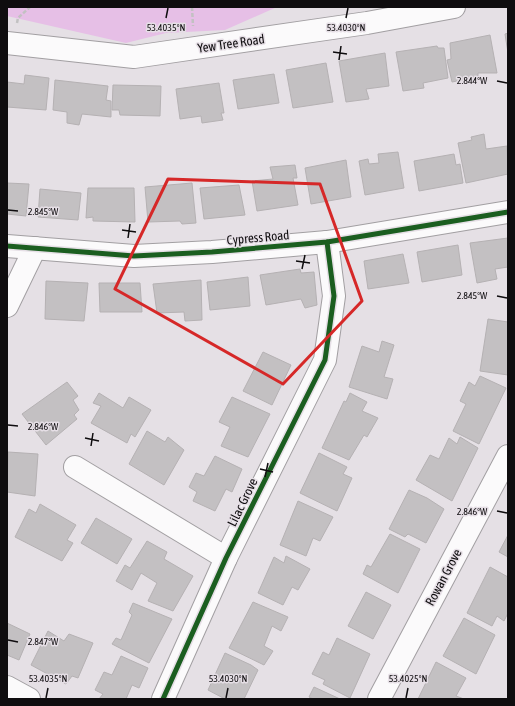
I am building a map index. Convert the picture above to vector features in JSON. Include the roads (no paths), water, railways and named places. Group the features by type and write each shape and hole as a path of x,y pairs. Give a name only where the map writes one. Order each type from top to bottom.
{"street":[{"name":"Yew Tree Road","path":"7,43 134,57 367,15 454,7"},
{"name":"Cypress Road","path":"7,246 134,256 212,252 327,242 508,212"},
{"name":"Lilac Grove","path":"162,699 226,558 325,360 334,296 327,242"},
{"path":"7,306 35,248"},
{"name":"Rowan Grove","path":"378,699 508,456"},
{"path":"75,467 226,558"},
{"path":"7,687 29,699"}]}
